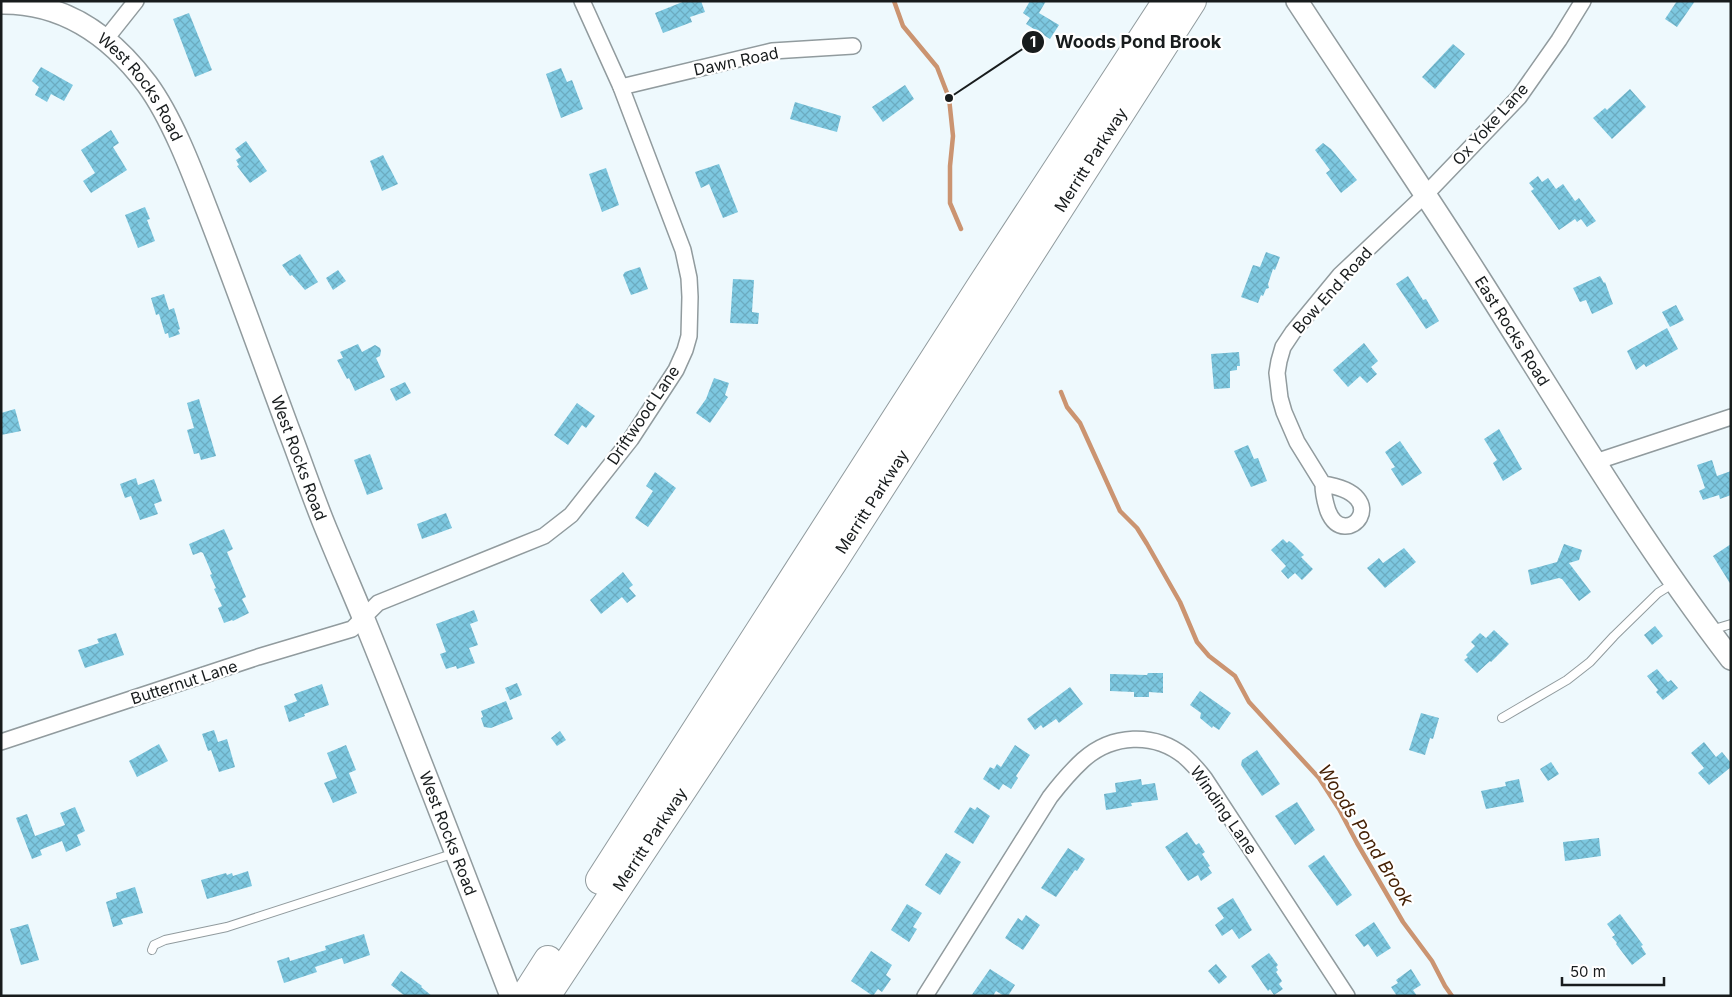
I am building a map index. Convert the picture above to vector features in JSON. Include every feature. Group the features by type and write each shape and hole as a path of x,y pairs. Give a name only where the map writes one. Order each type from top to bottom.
{"highway":[{"name":"Merritt Parkway","path":"525,996 979,289 1168,1"},
{"name":"Merritt Parkway","path":"546,996 832,562 1192,1"}],"main road":[{"name":"East Rocks Road","path":"1297,1 1426,194 1595,462 1674,583 1731,659"},
{"name":"West Rocks Road","path":"1,3 50,8 67,15 105,40 134,67 149,86 163,110 218,237 328,534 363,616 511,996"}],"street":[{"path":"105,40 136,1"},
{"name":"Driftwood Lane","path":"363,616 378,603 544,536 558,526 571,515 631,439 676,370 685,350 689,336 690,297 683,250 621,87 582,1"},
{"name":"Ox Yoke Lane","path":"1426,194 1519,97 1559,40 1583,1"},
{"name":"Dawn Road","path":"621,87 772,51 853,46"},
{"name":"Bow End Road","path":"1323,484 1297,442 1284,412 1277,373 1283,347 1340,275 1426,194"},
{"path":"1595,462 1731,417"},
{"name":"Butternut Lane","path":"1,742 352,629 363,616"},
{"name":"Winding Lane","path":"925,996 1050,797 1084,759 1097,750 1123,740 1137,738 1154,740 1171,747 1185,757 1205,778 1347,996"}],"lane":[{"path":"1502,718 1567,680 1590,662 1658,593 1674,583"},
{"path":"1709,630 1731,624"},
{"path":"152,950 154,945 165,940 227,927 455,853"}],"building":[{"path":"685,1 701,1 705,12 690,17 692,22 663,33 655,13"},
{"path":"1030,1 1046,1 1039,13 1059,25 1050,39 1026,24 1030,18 1023,13"},
{"path":"1677,1 1695,1 1677,27 1665,19"},
{"path":"189,13 212,70 195,77 173,19"},
{"path":"1453,44 1465,54 1435,89 1422,77"},
{"path":"41,67 73,85 64,101 51,94 47,102 35,95 39,87 32,81"},
{"path":"561,68 567,82 572,80 583,109 561,118 546,74"},
{"path":"905,85 914,99 883,122 872,107"},
{"path":"1630,89 1646,107 1612,139 1593,118 1605,108 1607,110"},
{"path":"795,102 841,116 837,132 790,119"},
{"path":"111,130 119,143 113,147 127,170 91,193 83,181 95,173 81,150"},
{"path":"246,141 267,171 250,183 237,166 239,165 236,160 241,157 235,149"},
{"path":"1323,143 1331,149 1357,180 1341,193 1326,173 1330,170 1315,150"},
{"path":"383,155 398,184 382,191 370,161"},
{"path":"719,164 738,212 723,218 709,184 701,188 695,172"},
{"path":"606,168 619,205 602,212 589,174"},
{"path":"1538,176 1542,182 1548,178 1556,189 1563,184 1575,201 1579,198 1596,221 1587,227 1581,219 1577,222 1575,219 1559,230 1531,191 1534,189 1529,183"},
{"path":"145,207 150,219 147,220 155,241 138,248 125,215"},
{"path":"1266,252 1280,257 1275,270 1273,269 1268,284 1269,288 1266,289 1263,296 1261,295 1258,303 1241,297 1253,265 1260,267"},
{"path":"300,254 318,282 305,290 292,275 290,276 282,265"},
{"path":"640,267 648,289 631,295 623,275 625,272"},
{"path":"338,270 346,281 333,290 326,278"},
{"path":"1408,276 1423,300 1426,299 1439,321 1426,329 1396,284"},
{"path":"1600,276 1605,282 1613,304 1592,314 1586,300 1580,302 1573,288"},
{"path":"733,279 754,280 752,312 759,313 758,324 730,323"},
{"path":"164,294 169,310 174,308 180,329 178,330 180,334 169,338 168,333 165,334 159,314 156,315 151,298"},
{"path":"1676,305 1684,320 1670,327 1662,312"},
{"path":"1667,328 1678,349 1646,367 1644,364 1636,370 1627,351"},
{"path":"1364,343 1378,361 1371,367 1377,374 1367,383 1360,376 1348,387 1333,370"},
{"path":"358,344 362,352 375,345 380,348 380,356 376,358 385,377 355,391 337,360 343,358 340,352"},
{"path":"1239,352 1240,366 1237,366 1237,370 1230,371 1230,388 1214,389 1211,354"},
{"path":"714,378 729,383 725,395 728,397 710,423 696,413 706,399"},
{"path":"405,382 411,393 396,401 390,389"},
{"path":"199,399 216,456 201,460 199,453 194,454 187,430 194,428 187,403"},
{"path":"577,403 595,416 586,428 582,425 568,445 554,435"},
{"path":"15,409 21,431 1,435 1,413"},
{"path":"1499,429 1522,469 1503,481 1493,463 1497,460 1484,439"},
{"path":"1400,441 1422,473 1402,486 1391,469 1395,467 1385,452"},
{"path":"1248,445 1254,459 1258,458 1267,481 1251,487 1234,451"},
{"path":"370,454 383,489 367,495 354,460"},
{"path":"1712,460 1717,476 1731,471 1731,495 1720,499 1719,495 1703,500 1699,491 1705,488 1697,465"},
{"path":"655,472 676,488 648,527 635,518 653,491 646,486"},
{"path":"136,478 138,485 154,479 162,501 154,504 158,514 140,520 131,496 125,498 120,484"},
{"path":"446,513 452,528 422,539 417,524"},
{"path":"224,529 233,549 227,552 246,597 242,599 249,613 224,623 218,608 222,606 214,589 216,588 210,575 212,574 203,553 193,555 189,544"},
{"path":"1283,539 1287,543 1289,541 1292,543 1304,555 1301,557 1313,569 1302,580 1295,573 1288,579 1281,571 1286,566 1271,550"},
{"path":"1564,544 1582,550 1579,560 1569,563 1591,592 1579,601 1562,579 1559,578 1531,585 1528,570 1557,562"},
{"path":"1731,544 1731,585 1713,556"},
{"path":"1404,548 1416,562 1385,588 1367,568 1379,558 1383,563"},
{"path":"623,572 633,585 629,588 636,596 627,603 622,597 601,614 590,600"},
{"path":"474,610 478,621 470,624 478,645 469,648 475,663 457,669 456,666 446,669 440,654 446,652 436,624"},
{"path":"1655,626 1663,636 1652,645 1644,635"},
{"path":"1494,630 1509,644 1477,673 1464,660 1468,657 1466,655 1475,646 1471,642 1480,633 1486,638"},
{"path":"116,633 124,655 85,668 78,650 99,643 97,639"},
{"path":"1657,669 1668,682 1671,680 1678,688 1663,700 1647,676"},
{"path":"1148,673 1163,673 1163,693 1149,692 1149,697 1134,697 1134,692 1110,691 1110,674 1147,675"},
{"path":"517,683 522,695 510,700 505,688"},
{"path":"322,684 329,705 289,722 284,706 297,701 294,694"},
{"path":"1070,687 1083,704 1059,723 1056,719 1043,728 1041,725 1035,730 1027,719"},
{"path":"1200,691 1231,713 1219,730 1213,726 1212,728 1200,718 1201,713 1190,705"},
{"path":"506,701 513,719 491,728 484,727 481,711"},
{"path":"1421,713 1439,718 1433,739 1430,738 1425,755 1409,750"},
{"path":"214,730 218,742 227,739 235,767 219,772 211,750 208,751 202,734"},
{"path":"560,731 566,740 557,746 551,738"},
{"path":"1704,742 1716,757 1722,752 1731,763 1731,767 1709,785 1698,773 1704,768 1691,753"},
{"path":"159,744 168,761 137,777 129,761"},
{"path":"346,745 356,770 349,773 357,793 333,803 324,783 337,778 327,753"},
{"path":"1015,745 1030,755 1016,776 1018,778 1011,789 1003,784 999,790 983,779 990,767 994,769 997,764 1001,767"},
{"path":"1257,750 1280,784 1262,796 1241,765 1242,760"},
{"path":"1551,762 1559,774 1548,781 1540,769"},
{"path":"1141,779 1142,785 1155,783 1158,800 1131,803 1132,806 1106,810 1104,794 1116,792 1115,783"},
{"path":"1519,779 1524,802 1486,809 1481,791 1506,786 1505,782"},
{"path":"1297,802 1315,830 1295,845 1275,816"},
{"path":"75,807 85,831 77,835 81,845 66,852 62,841 40,850 42,855 32,859 16,818 27,814 35,836 65,825 60,813"},
{"path":"970,807 975,810 977,807 990,816 973,844 954,832"},
{"path":"1187,832 1196,845 1199,843 1205,852 1202,854 1212,873 1201,881 1198,875 1188,881 1165,847"},
{"path":"1599,838 1601,856 1565,861 1563,842"},
{"path":"1068,848 1085,859 1056,897 1041,888"},
{"path":"946,853 961,862 940,895 925,885"},
{"path":"1324,855 1352,895 1337,906 1308,866"},
{"path":"248,871 252,886 207,899 201,880 226,873 227,875 232,873 233,876"},
{"path":"135,887 143,913 121,919 123,924 113,927 106,902 117,898 116,893"},
{"path":"1233,898 1252,930 1239,939 1232,929 1222,936 1215,925 1224,918 1217,908"},
{"path":"907,904 922,913 913,927 917,929 909,942 891,930"},
{"path":"1620,914 1643,945 1641,946 1646,954 1632,965 1616,944 1612,937 1615,935 1607,924"},
{"path":"1026,915 1040,925 1023,950 1005,938 1018,918 1022,921"},
{"path":"1374,922 1391,948 1377,957 1368,944 1364,947 1355,935"},
{"path":"28,924 39,960 21,965 10,929"},
{"path":"364,934 370,955 344,964 342,958 315,967 317,972 284,983 277,961 289,957 290,961 326,950 325,946"},
{"path":"871,951 892,965 886,975 891,979 882,992 878,989 873,996 851,981"},
{"path":"1269,953 1278,965 1276,972 1282,981 1279,984 1283,989 1274,995 1270,989 1268,991 1251,966"},
{"path":"1216,964 1227,977 1219,984 1208,971"},
{"path":"990,969 1015,985 1008,996 1004,996 996,991 993,996 971,996"},
{"path":"1411,969 1421,985 1413,990 1417,996 1397,996 1391,987 1398,983 1396,980"},
{"path":"401,971 422,986 432,996 405,996 391,985"}],"waterway":[{"name":"Woods Pond Brook","path":"894,1 903,26 937,67 949,98 953,136 950,166 950,203 961,229"},
{"name":"Woods Pond Brook","path":"1061,392 1067,407 1080,423 1120,511 1137,528 1147,544 1180,602 1197,642 1209,656 1235,676 1249,702 1319,778 1339,809 1403,922 1432,961 1452,996"}],"place":[{"name":"Woods Pond Brook","path":"949,98"}]}
